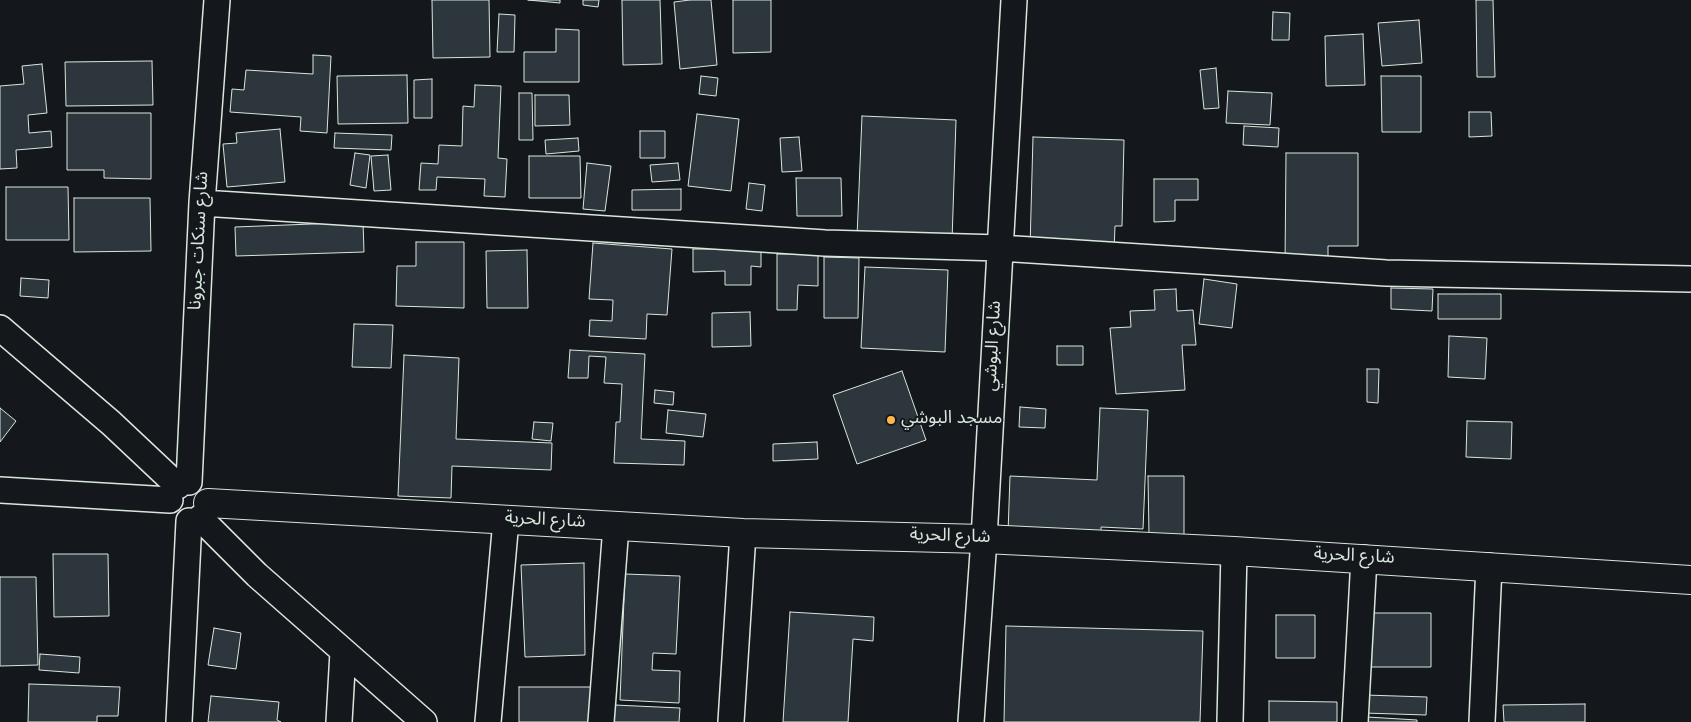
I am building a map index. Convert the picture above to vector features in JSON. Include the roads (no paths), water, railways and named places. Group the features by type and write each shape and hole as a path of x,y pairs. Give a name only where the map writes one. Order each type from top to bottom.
{"street":[{"name":"شارع سنكات جبرونا","path":"179,489 217,0"},
{"name":"شارع البوشي","path":"972,722 1014,0"},
{"path":"202,204 825,243 1000,248 1386,274 1691,279"},
{"path":"0,328 111,423 179,489"},
{"path":"0,490 179,489 202,487 208,495 199,514 179,722"},
{"path":"179,489 171,509 176,516 199,514"},
{"path":"199,514 257,575 424,722"},
{"name":"شارع الحرية","path":"199,514 506,520 744,532 984,539 1364,558 1691,580"},
{"path":"488,722 506,520"},
{"path":"600,722 616,526"},
{"path":"731,722 744,532"},
{"path":"1230,722 1234,551"},
{"path":"1355,722 1364,558"},
{"path":"1482,722 1489,566"},
{"path":"339,722 343,652"}],"place":[{"name":"مسجد البوشي","path":"891,420"}]}
